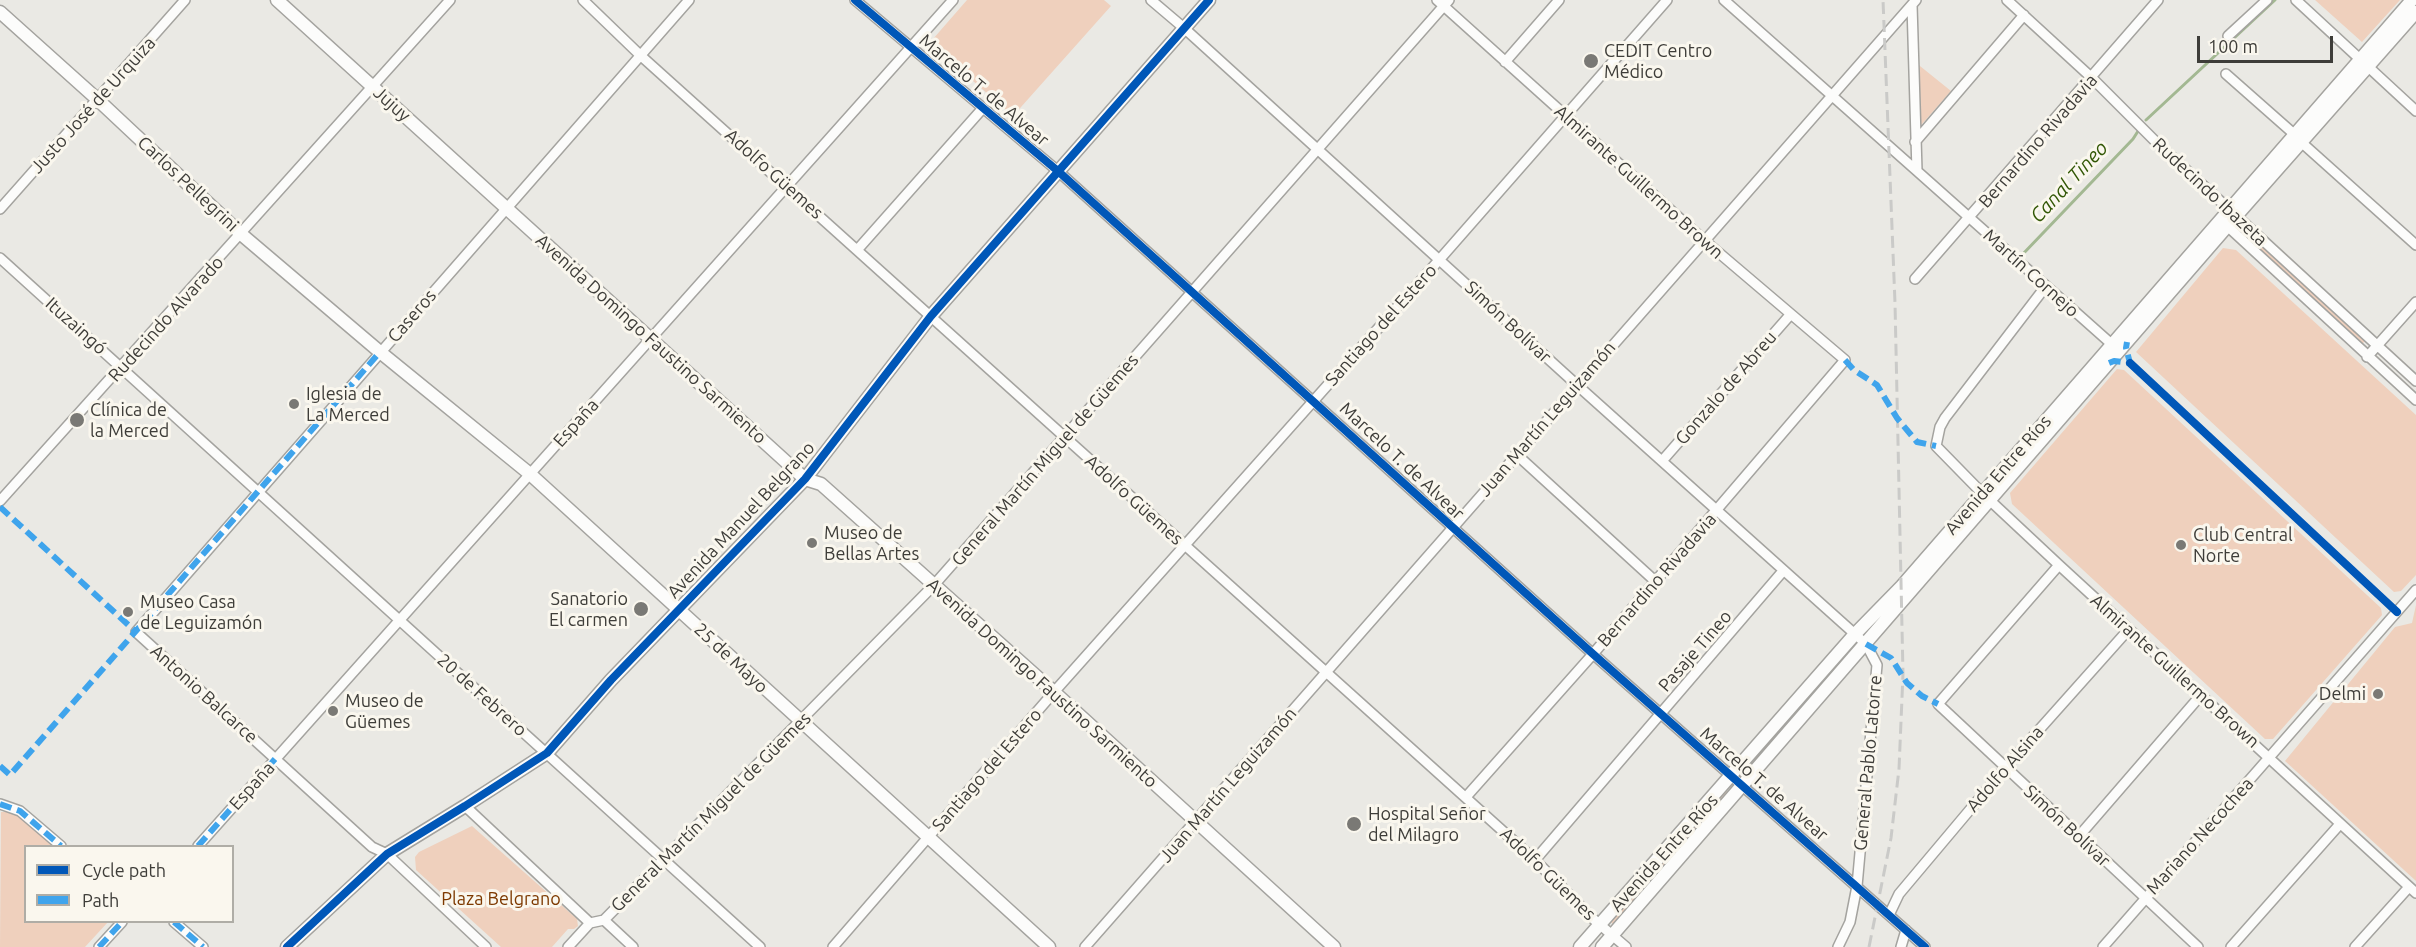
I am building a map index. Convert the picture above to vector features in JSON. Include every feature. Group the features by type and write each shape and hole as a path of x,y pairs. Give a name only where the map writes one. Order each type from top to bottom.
{"main road":[{"name":"Jujuy","path":"277,0 506,208"},
{"name":"Avenida Manuel Belgrano","path":"287,947 387,854 547,753 611,680 805,479 931,316 1209,0"},
{"name":"Avenida Entre Ríos","path":"1602,947 1866,644 1914,580 2298,138 2412,0"},
{"name":"Carlos Pellegrini","path":"0,12 241,234 380,352"},
{"name":"Avenida Entre Ríos","path":"2362,63 2416,12"},
{"name":"Avenida Domingo Faustino Sarmiento","path":"506,208 805,479 821,484 1334,947"},
{"name":"25 de Mayo","path":"380,352 530,474 1049,947"},
{"name":"Avenida Entre Ríos","path":"1580,947 1856,634 1914,580"}],"street":[{"name":"Justo José de Urquiza","path":"0,209 185,0"},
{"name":"Rudecindo Alvarado","path":"0,501 450,0"},
{"name":"Adolfo Güemes","path":"583,0 640,55 1466,797 1626,947"},
{"name":"Caseros","path":"136,633 689,0"},
{"name":"Marcelo T. de Alvear","path":"855,0 1059,172 1593,654 1924,947"},
{"name":"España","path":"199,845 953,0"},
{"name":"Simón Bolívar","path":"1151,0 1184,27 1577,385 1866,644"},
{"path":"1505,62 1559,0"},
{"name":"Santiago del Estero","path":"833,947 1054,692 1186,546 1667,0"},
{"name":"Martín Cornejo","path":"1724,0 2115,348"},
{"name":"Rudecindo Ibazeta","path":"2007,0 2092,78 2157,143 2416,381"},
{"name":"Bernardino Rivadavia","path":"1915,279 1970,219 2158,0"},
{"path":"2228,36 2267,0"},
{"path":"2296,0 2416,111"},
{"name":"Almirante Guillermo Brown","path":"1443,2 1505,62 1705,241 1845,360"},
{"name":"General Martín Miguel de Güemes","path":"568,947 590,923 604,920 934,585 1318,148 1443,2"},
{"path":"1914,2 1917,171"},
{"name":"Juan Martín Leguizamón","path":"1085,947 1914,2"},
{"path":"1915,142 2024,15"},
{"path":"2226,74 2416,245"},
{"path":"858,249 982,108"},
{"name":"Rudecindo Ibazeta","path":"2223,223 2416,400"},
{"name":"Ituzaingó","path":"0,258 258,492"},
{"name":"Almirante Guillermo Brown","path":"2046,286 1945,418 1940,427 1936,446 1986,497 2412,890"},
{"path":"2367,357 2416,302"},
{"name":"Gonzalo de Abreu","path":"1662,461 1790,315"},
{"name":"Bernardino Rivadavia","path":"1466,797 1593,654 1845,360"},
{"path":"1516,454 1655,581"},
{"name":"20 de Febrero","path":"258,492 760,947"},
{"name":"Simón Bolívar","path":"2060,565 1938,704 2198,947"},
{"name":"Pasaje Tineo","path":"1535,860 1784,571"},
{"name":"Mariano Necochea","path":"2103,947 2416,590"},
{"name":"Adolfo Alsina","path":"1889,915 1899,894 2005,768 2129,629"},
{"name":"Antonio Balcarce","path":"136,633 372,847 387,854 486,947"},
{"name":"General Pablo Latorre","path":"1838,947 1850,922 1857,886 1877,665 1866,644"},
{"path":"2079,836 2201,695"},
{"path":"4,805 20,811 60,845"},
{"path":"465,806 590,923"},
{"path":"2231,947 2340,824"},
{"path":"2355,947 2412,890"},
{"path":"604,920 633,947"},
{"path":"111,933 116,923"},
{"path":"99,947 120,923"},
{"path":"176,923 203,947"},
{"path":"1901,947 1906,930"}],"green space":[{"path":"967,0 1104,0 1111,6 1013,116 933,46 933,39"},
{"path":"2315,0 2400,0 2362,42"},
{"path":"1915,62 1951,91 1915,132"},
{"path":"2242,227 2366,340 2362,344 2239,231"},
{"path":"2223,248 2236,250 2416,415 2416,575 2401,591 2394,592 2136,352"},
{"path":"2117,369 2124,370 2381,608 2382,615 2273,739 2265,739 2012,504 2010,493"},
{"name":"Delmi","path":"2416,605 2416,881 2285,761 2395,627 2412,623"},
{"path":"1839,659 1841,662 1833,674 1742,779 1737,774"},
{"path":"1725,789 1730,794 1615,926 1610,921"},
{"path":"1,812 14,812 53,845 24,845 24,923 107,923 85,947 0,947"},
{"name":"Plaza Belgrano","path":"472,826 577,919 578,926 568,929 552,947 501,947 416,870 415,857 419,852"}],"waterway":[{"name":"Canal Tineo","path":"2146,120 2275,0"},
{"name":"Canal Tineo","path":"2021,256 2133,139 2140,128"}],"railway":[{"path":"1869,947 1891,838 1899,769 1903,674 1895,303 1883,0"}],"marked path":[{"path":"2109,363 2114,361 2130,363 2126,348 2127,342"},
{"path":"0,766 10,775 380,352"},
{"path":"1845,360 1854,370 1877,385 1897,418 1917,442 1936,446"},
{"path":"0,507 136,632"},
{"path":"1866,644 1891,658 1907,683 1922,696 1938,704"},
{"path":"199,845 275,759"},
{"path":"0,804 20,811 60,845"},
{"path":"99,947 121,923"},
{"path":"175,923 203,947"}],"cycle path":[{"path":"855,0 1059,172 1593,654 1925,947"},
{"path":"287,947 387,854 547,753 611,680 805,479 931,316 1209,0"},
{"path":"2130,363 2397,612"}],"place":[{"name":"CEDIT Centro Médico","path":"1591,61"},
{"name":"Iglesia de La Merced","path":"294,404"},
{"name":"Clínica de la Merced","path":"77,420"},
{"name":"Museo de Bellas Artes","path":"812,543"},
{"name":"Club Central Norte","path":"2181,545"},
{"name":"Sanatorio El carmen","path":"641,609"},
{"name":"Museo Casa de Leguizamón","path":"128,612"},
{"name":"Delmi","path":"2378,694"},
{"name":"Museo de Güemes","path":"333,711"},
{"name":"Hospital Señor del Milagro","path":"1354,824"}]}
